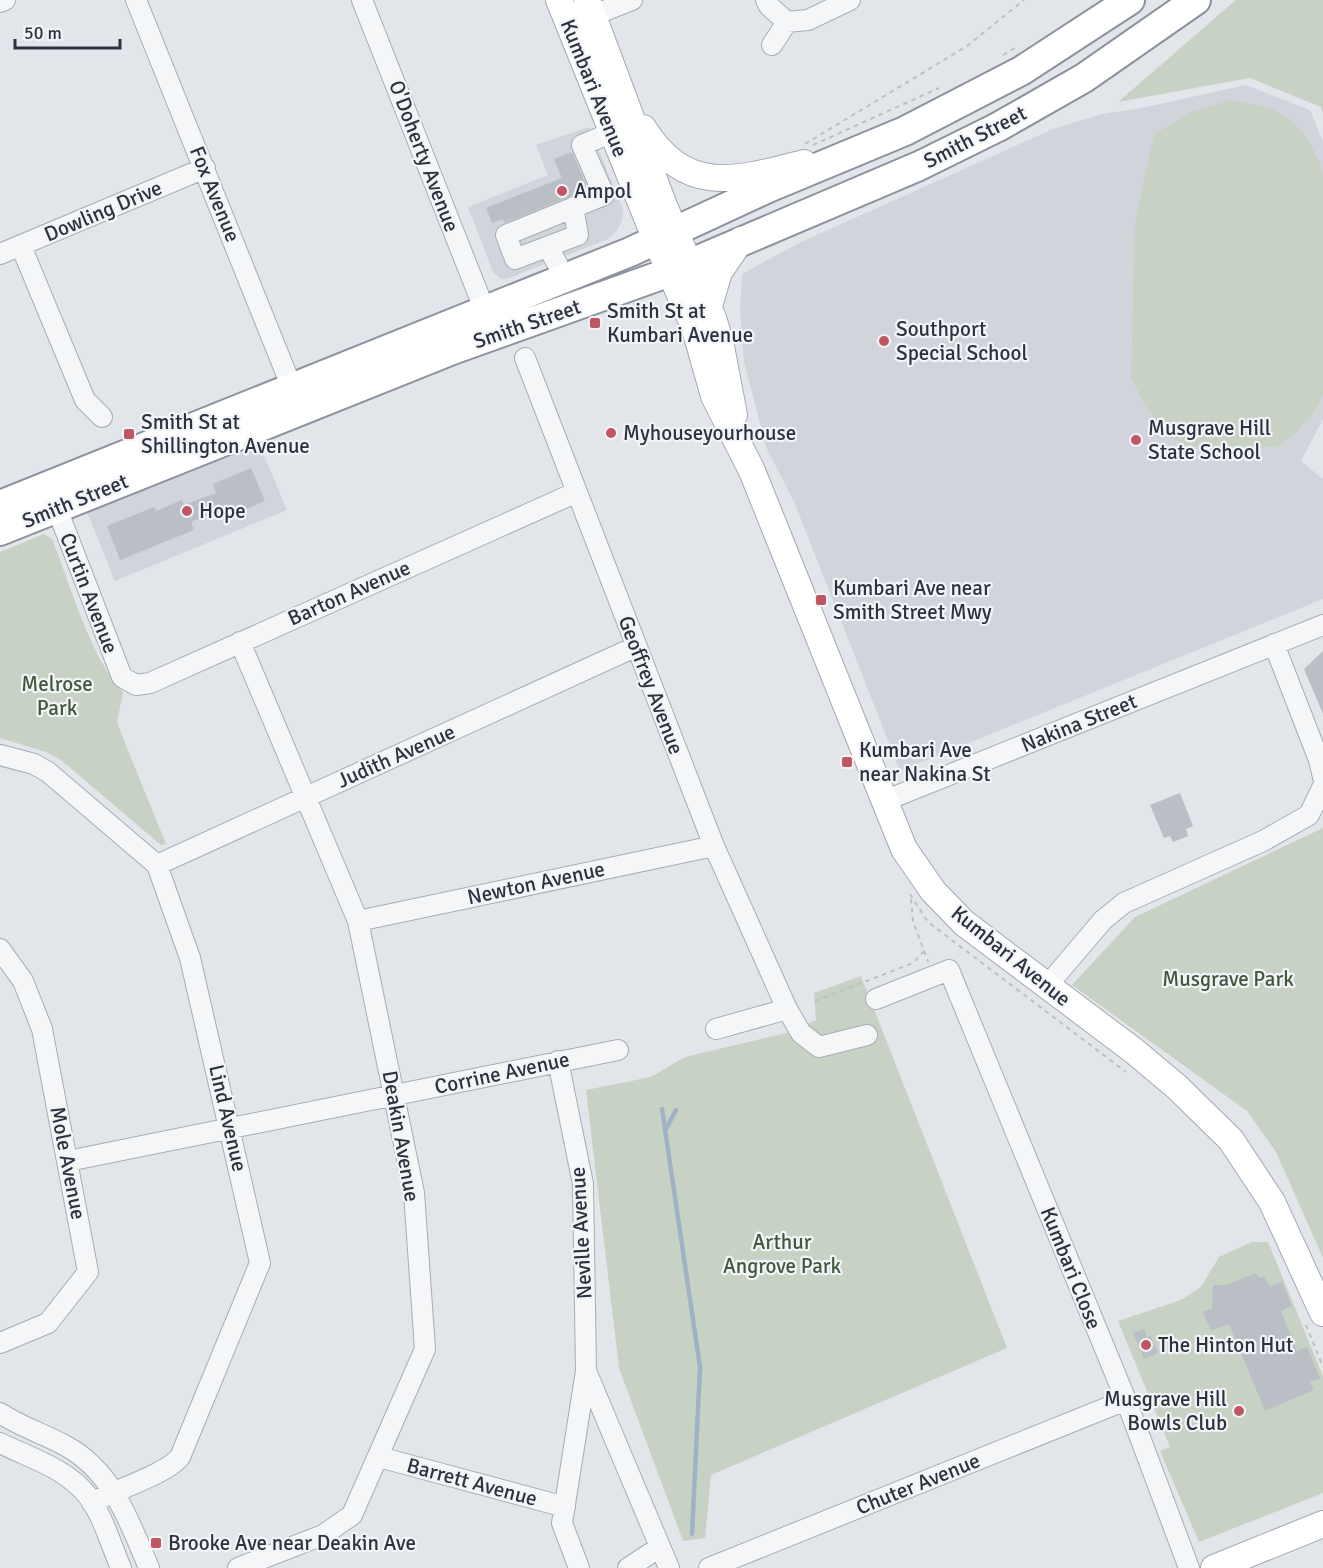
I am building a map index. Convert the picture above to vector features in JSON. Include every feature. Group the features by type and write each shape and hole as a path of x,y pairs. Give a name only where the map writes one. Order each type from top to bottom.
{"highway":[{"name":"Smith Street","path":"0,505 566,278 768,188 870,146 937,116 1021,71 1130,0"},
{"name":"Smith Street","path":"0,531 455,349 680,268 919,165 998,127 1084,78 1196,0"}],"main road":[{"name":"Kumbari Avenue","path":"559,0 626,167 665,235 680,268 714,396 739,442 904,849 933,891 964,923 1168,1079 1231,1140 1272,1202 1313,1316"},
{"name":"Kumbari Avenue","path":"590,8 627,102 648,168 665,235"},
{"path":"627,102 648,137 664,156 686,171 711,179 747,178 870,146"},
{"path":"709,306 719,272 741,240"},
{"name":"Kumbari Avenue","path":"680,268 709,306 720,341 739,442"},
{"path":"1214,1568 1323,1524"}],"street":[{"path":"0,2 5,0"},
{"name":"Fox Avenue","path":"136,0 292,388"},
{"name":"O'Doherty Avenue","path":"362,0 485,311"},
{"path":"568,25 590,8 632,0"},
{"path":"766,0 769,6 787,22 808,20 850,0"},
{"path":"772,45 787,22"},
{"path":"573,207 578,235 515,259 506,235 573,207 604,195 582,145 613,132"},
{"path":"596,179 626,167"},
{"name":"Dowling Drive","path":"0,254 205,168"},
{"path":"21,246 85,400 102,417"},
{"path":"539,250 566,278"},
{"path":"531,292 539,250"},
{"name":"Geoffrey Avenue","path":"525,358 714,846 787,1009 801,1033 819,1047 867,1035"},
{"name":"Barton Avenue","path":"122,677 136,685 150,682 577,492"},
{"name":"Curtin Avenue","path":"57,509 122,677"},
{"name":"Nakina Street","path":"884,801 1323,625"},
{"name":"Deakin Avenue","path":"238,1568 323,1535 345,1523 357,1506 425,1349 414,1193 358,921 240,642"},
{"path":"1274,644 1319,760 1323,777"},
{"name":"Judith Avenue","path":"157,865 636,648"},
{"name":"Lind Avenue","path":"0,755 34,765 48,772 157,865 190,958 260,1263 180,1457 169,1467 114,1490 92,1503"},
{"path":"1047,986 1103,920 1124,903 1263,841 1309,815 1323,786"},
{"name":"Newton Avenue","path":"358,921 714,846"},
{"name":"Mole Avenue","path":"0,950 23,981 37,1011 88,1272 48,1323 0,1343"},
{"path":"876,999 941,973"},
{"name":"Kumbari Close","path":"941,973 1126,1400 1189,1568"},
{"path":"716,1029 787,1009"},
{"name":"Corrine Avenue","path":"68,1161 230,1126 618,1050"},
{"name":"Neville Avenue","path":"558,1061 583,1184 586,1371 562,1523 579,1568"},
{"name":"Neville Avenue","path":"586,1371 669,1568"},
{"name":"Chuter Avenue","path":"709,1568 1126,1400"},
{"path":"0,1413 74,1451 100,1472 114,1490 149,1568"},
{"path":"0,1443 53,1468 74,1482 92,1503 121,1568"},
{"name":"Barrett Avenue","path":"379,1457 565,1507"},
{"path":"628,1568 660,1547"}],"path":[{"path":"946,85 800,148 966,46 1024,0"},
{"path":"1003,55 1022,44"},
{"path":"648,302 669,317"},
{"path":"908,891 928,922 1127,1073"},
{"path":"911,896 913,921 924,951 941,973"},
{"path":"815,1001 914,963 924,951"},
{"path":"1313,1316 1323,1367"}],"shaded area":[{"name":"Musgrave Hill State School","path":"1246,85 1310,110 1323,142 1323,419 1301,461 1323,479 1323,599 900,771 795,504 766,447 744,361 740,309 742,274 799,243 1053,129 1102,114 1142,108"},
{"name":"Ampol","path":"589,127 623,209 622,221 616,232 608,239 507,279 501,279 493,272 468,207 548,175 536,145"},
{"name":"Hope","path":"258,441 287,510 115,581 87,512"}],"green space":[{"path":"1236,0 1323,0 1323,113 1321,107 1250,78 1118,102"},
{"path":"1231,100 1267,108 1286,117 1301,131 1313,149 1323,177 1323,394 1314,412 1297,432 1277,447 1185,446 1165,434 1145,405 1131,377 1135,222 1154,134 1192,112"},
{"name":"Melrose Park","path":"44,534 52,539 82,620 101,661 123,692 117,723 166,844 161,845 61,760 46,752 0,738 0,552"},
{"name":"Musgrave Park","path":"1323,828 1323,1258 1276,1152 1247,1111 1072,985 1135,917"},
{"name":"Arthur Angrove Park","path":"861,976 1007,1348 711,1475 705,1538 683,1541 619,1368 586,1090 651,1077 685,1057 790,1032 816,1020 814,993"},
{"name":"Musgrave Hill Bowls Club","path":"1252,1242 1268,1242 1323,1376 1323,1493 1199,1542 1160,1451 1170,1447 1118,1321 1181,1300 1201,1287 1219,1257"}],"building":[{"path":"572,152 588,189 504,223 503,219 492,223 486,208 562,178 554,159"},
{"path":"251,468 265,501 226,517 223,509 191,522 194,530 120,560 107,526 154,507 156,511 182,500 184,505 216,493 213,484"},
{"path":"1323,651 1323,714 1304,669"},
{"path":"1180,793 1193,826 1186,829 1188,836 1173,842 1170,836 1164,838 1150,805"},
{"path":"1256,1273 1259,1278 1264,1276 1270,1287 1282,1282 1292,1306 1281,1311 1297,1351 1307,1347 1320,1378 1310,1382 1314,1390 1265,1411 1229,1324 1211,1331 1203,1312 1212,1308 1213,1285 1227,1285"},
{"name":"The Hinton Hut","path":"1144,1329 1147,1337 1151,1336 1158,1353 1144,1359 1133,1333"}],"waterway":[{"path":"662,1109 700,1367 692,1534"},
{"path":"666,1129 676,1110"}],"place":[{"name":"Ampol","path":"562,191"},
{"name":"Smith St at Kumbari Avenue","path":"595,323"},
{"name":"Southport Special School","path":"884,341"},
{"name":"Myhouseyourhouse","path":"611,433"},
{"name":"Smith St at Shillington Avenue","path":"129,434"},
{"name":"Musgrave Hill State School","path":"1136,440"},
{"name":"Hope","path":"187,511"},
{"name":"Kumbari Ave near Smith Street Mwy","path":"821,600"},
{"name":"Kumbari Ave near Nakina St","path":"847,762"},
{"name":"The Hinton Hut","path":"1146,1345"},
{"name":"Musgrave Hill Bowls Club","path":"1239,1411"},
{"name":"Brooke Ave near Deakin Ave","path":"156,1543"}]}
